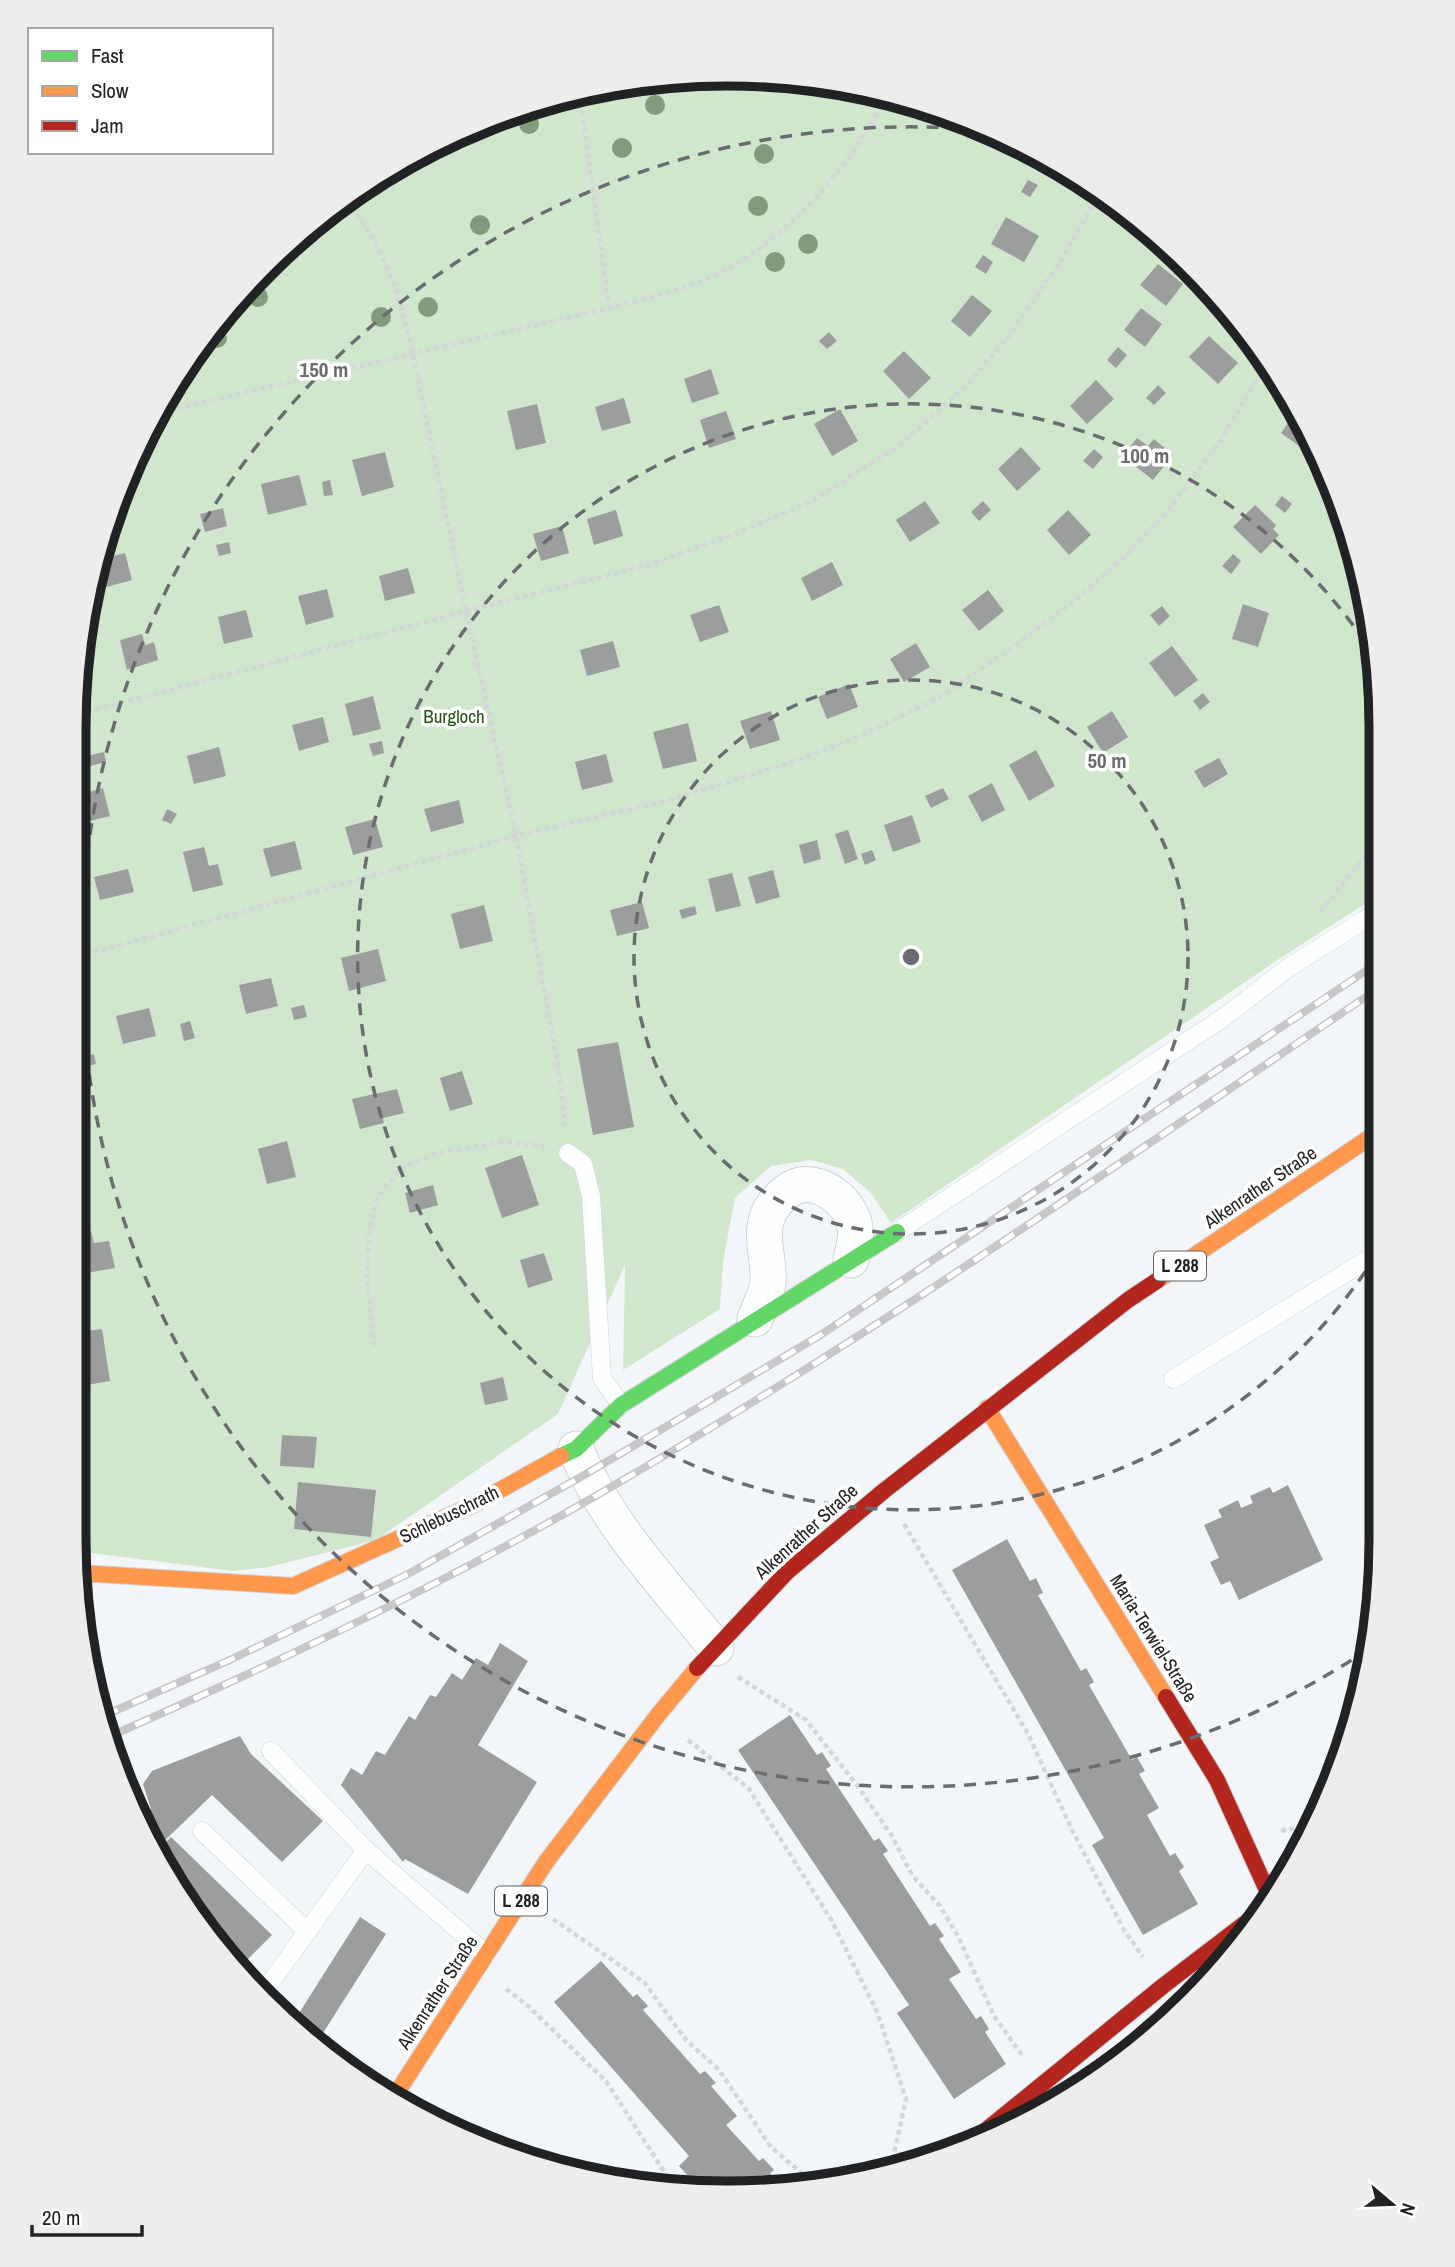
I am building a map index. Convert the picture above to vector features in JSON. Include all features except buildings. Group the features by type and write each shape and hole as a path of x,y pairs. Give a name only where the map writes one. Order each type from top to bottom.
{"street":[{"name":"Alkenrather Straße","path":"399,2090 546,1862 659,1715 711,1653 788,1571 884,1490 1128,1300 1369,1138"},
{"path":"755,1319 768,1283 764,1249 767,1218 780,1196 800,1185 821,1188 838,1197 850,1211 856,1229 851,1260"},
{"name":"Schlebuschrath","path":"87,1573 293,1586 475,1504 551,1460 576,1449 621,1405 897,1232"},
{"name":"Maria-Terwiel-Straße","path":"987,1408 1217,1780 1266,1888"},
{"path":"576,1449 586,1474 623,1531 711,1653"},
{"path":"997,2121 1238,1929"}],"lane":[{"path":"897,1232 1223,1018 1289,967 1369,918"},
{"path":"568,1153 583,1164 591,1196 602,1378 621,1405"},
{"path":"1173,1379 1369,1258"},
{"path":"271,1751 366,1850 486,1954"},
{"path":"202,1831 307,1931"},
{"path":"268,1986 366,1850"}],"path":[{"path":"581,103 609,308"},
{"path":"170,410 609,308 711,277 770,241 804,210 863,136 881,105"},
{"path":"86,712 649,565 737,533 812,501 902,443 970,382 1011,333 1060,262 1095,202"},
{"path":"352,208 373,238 396,287 413,355 516,836 559,1070 568,1153 537,1144 503,1142 437,1153 401,1168 377,1198 369,1232 366,1279 374,1346"},
{"path":"86,955 516,836 673,799 793,762 860,736 940,697 1010,649 1121,560 1167,512 1205,461 1261,372"},
{"path":"150,448 157,446 157,436"},
{"path":"1320,912 1369,852"},
{"path":"884,1490 1028,1734 1071,1828 1124,1930 1163,1986"},
{"path":"711,1653 806,1720 892,1836 912,1875 940,1906 959,1938 994,2016 1043,2084"},
{"path":"659,1715 749,1789 832,1921 878,2014 906,2099 893,2159"},
{"path":"523,1897 644,1982 686,2040 719,2070 771,2147 806,2177"},
{"path":"474,1974 510,1991 606,2081 668,2178"}],"green space":[{"name":"Burgloch","path":"686,87 769,87 811,91 853,98 934,120 1011,152 1048,172 1118,218 1151,245 1210,304 1261,371 1303,444 1320,482 1347,561 1364,644 1369,728 1369,901 1279,959 891,1223 871,1193 843,1169 811,1160 771,1166 735,1198 723,1262 720,1309 623,1370 625,1265 558,1414 376,1540 269,1567 234,1571 86,1552 87,686 98,602 120,521 152,444 172,407 218,337 245,304 304,245 337,218 371,194 444,152 521,120 561,108 602,98"}],"railway":[{"path":"110,1713 232,1659 408,1574 586,1474 819,1336 1369,969"},
{"path":"116,1733 356,1623 479,1561 599,1494 699,1435 896,1311 1369,995"}],"traffic: fast":[{"path":"561,1456 576,1449 621,1405 897,1232"}],"traffic: slow":[{"path":"1158,1280 1369,1138"},
{"path":"987,1408 1166,1697"},
{"path":"87,1573 293,1586 475,1504 561,1456"},
{"path":"399,2090 546,1862 697,1668"}],"traffic: jam":[{"path":"697,1668 788,1571 885,1490 1128,1300 1158,1280"},
{"path":"1166,1697 1217,1780 1266,1888"},
{"path":"997,2121 1238,1929"}]}
